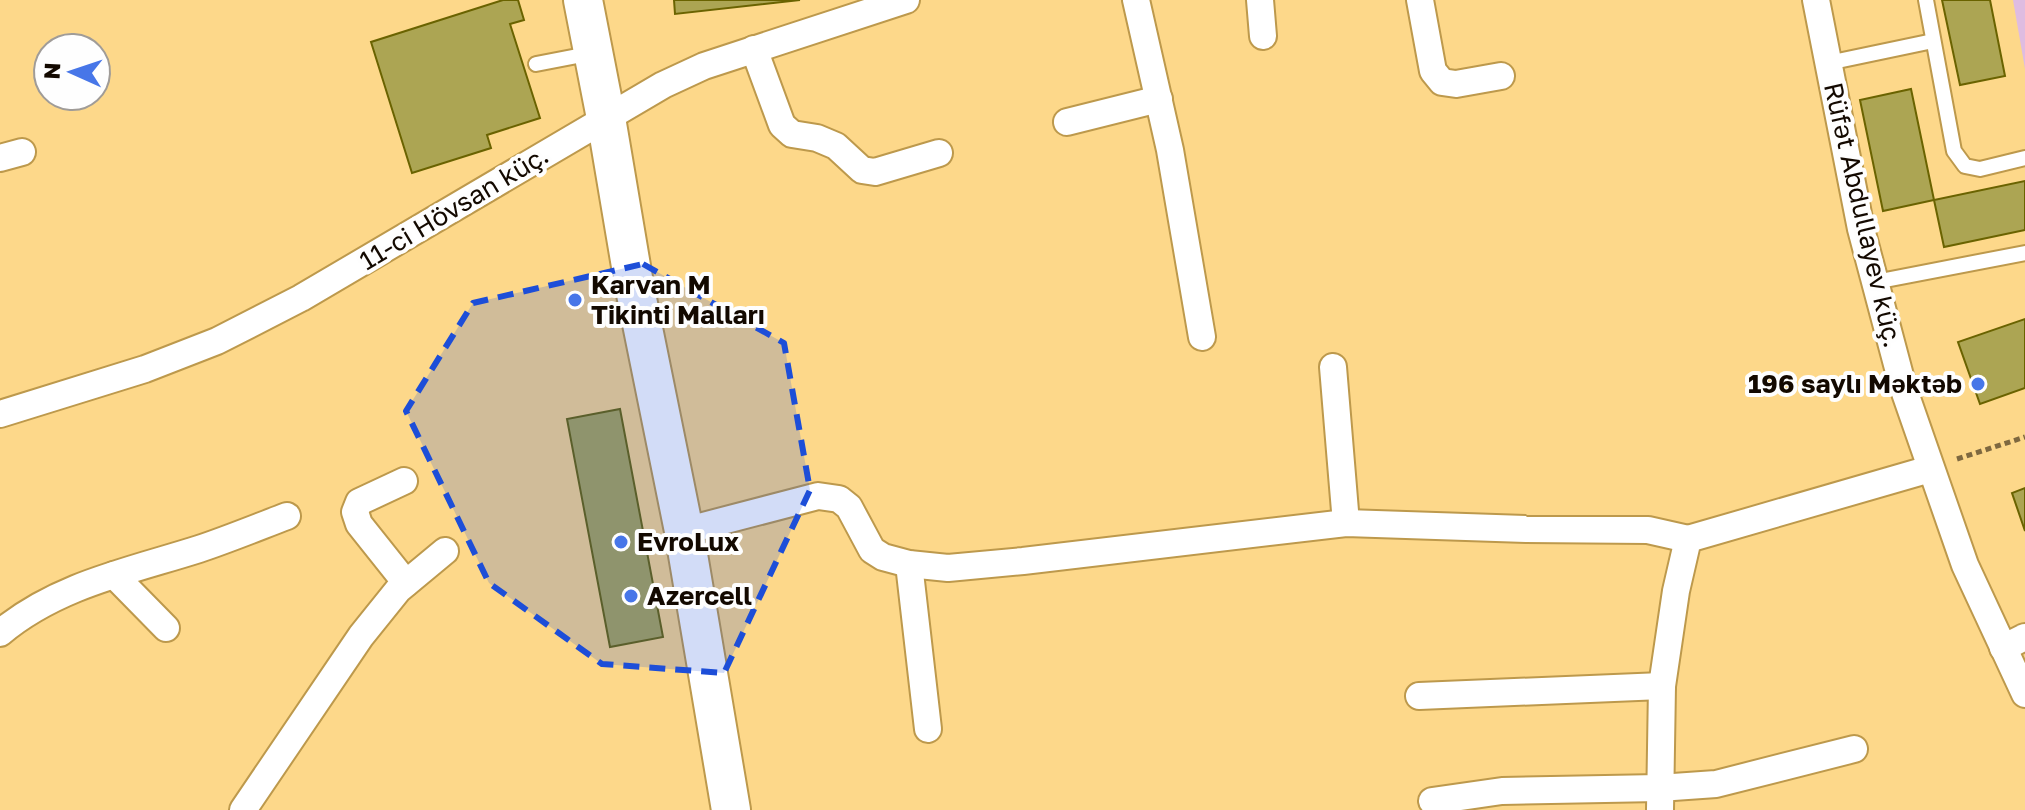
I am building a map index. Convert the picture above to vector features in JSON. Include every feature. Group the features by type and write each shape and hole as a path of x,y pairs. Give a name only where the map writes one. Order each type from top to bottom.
{"street":[{"path":"583,0 634,284 684,531 731,810"},
{"name":"11-ci Hövsan küç.","path":"0,414 145,369 217,341 301,298 663,85 704,66 906,0"},
{"path":"1136,0 1170,150 1202,337"},
{"path":"1260,0 1263,36"},
{"path":"1420,0 1433,71 1442,82 1456,84 1501,76"},
{"name":"Rüfət Abdullayev küç.","path":"1816,0 1861,229 1903,387 1965,565 2014,642 2025,694"},
{"path":"754,49 782,125 792,134 817,138 836,146 862,170 875,172 939,153"},
{"path":"1067,122 1159,99"},
{"path":"1333,367 1346,523"},
{"path":"684,531 818,496 839,499 849,507 872,550 883,557 909,564 948,568 1346,523 1648,530 1688,539 1930,469"},
{"path":"404,481 359,502 355,512 359,524 406,583"},
{"path":"0,633 37,606 85,584 201,548 287,516"},
{"path":"1660,799 1662,686 1676,591 1688,539"},
{"path":"243,810 361,636 398,590 445,551"},
{"path":"909,564 928,729"},
{"path":"114,575 166,628"},
{"path":"1419,696 1662,686"},
{"path":"1432,801 1502,791 1660,799 1854,749"}],"lane":[{"path":"1926,0 1954,151 1965,166 1980,169 2025,158"},
{"path":"1828,63 1933,41"},
{"path":"536,64 593,53"},
{"path":"1875,282 2025,253"}],"path":[{"path":"1930,469 2025,437"}],"highlighted area":[{"path":"643,264 784,343 810,490 724,673 602,664 489,583 406,411 473,303"}],"shaded area":[{"path":"2013,0 2025,0 2025,69"}],"building":[{"path":"503,0 518,0 524,20 510,24 540,118 487,135 491,148 412,173 371,42"},
{"path":"674,0 800,0 675,14"},
{"path":"1942,0 1990,0 2005,76 1960,85"},
{"path":"1911,89 1934,200 1883,211 1860,100"},
{"path":"2025,181 2025,230 1944,247 1934,200"},
{"path":"2025,319 2025,388 1980,404 1958,342"},
{"path":"620,409 663,637 610,647 567,419"},
{"path":"2025,488 2025,531 2012,493"}],"place":[{"name":"Karvan M Tikinti Malları","path":"575,300"},
{"name":"196 saylı Məktəb","path":"1978,384"},
{"name":"EvroLux","path":"621,542"},
{"name":"Azercell","path":"631,596"}]}
